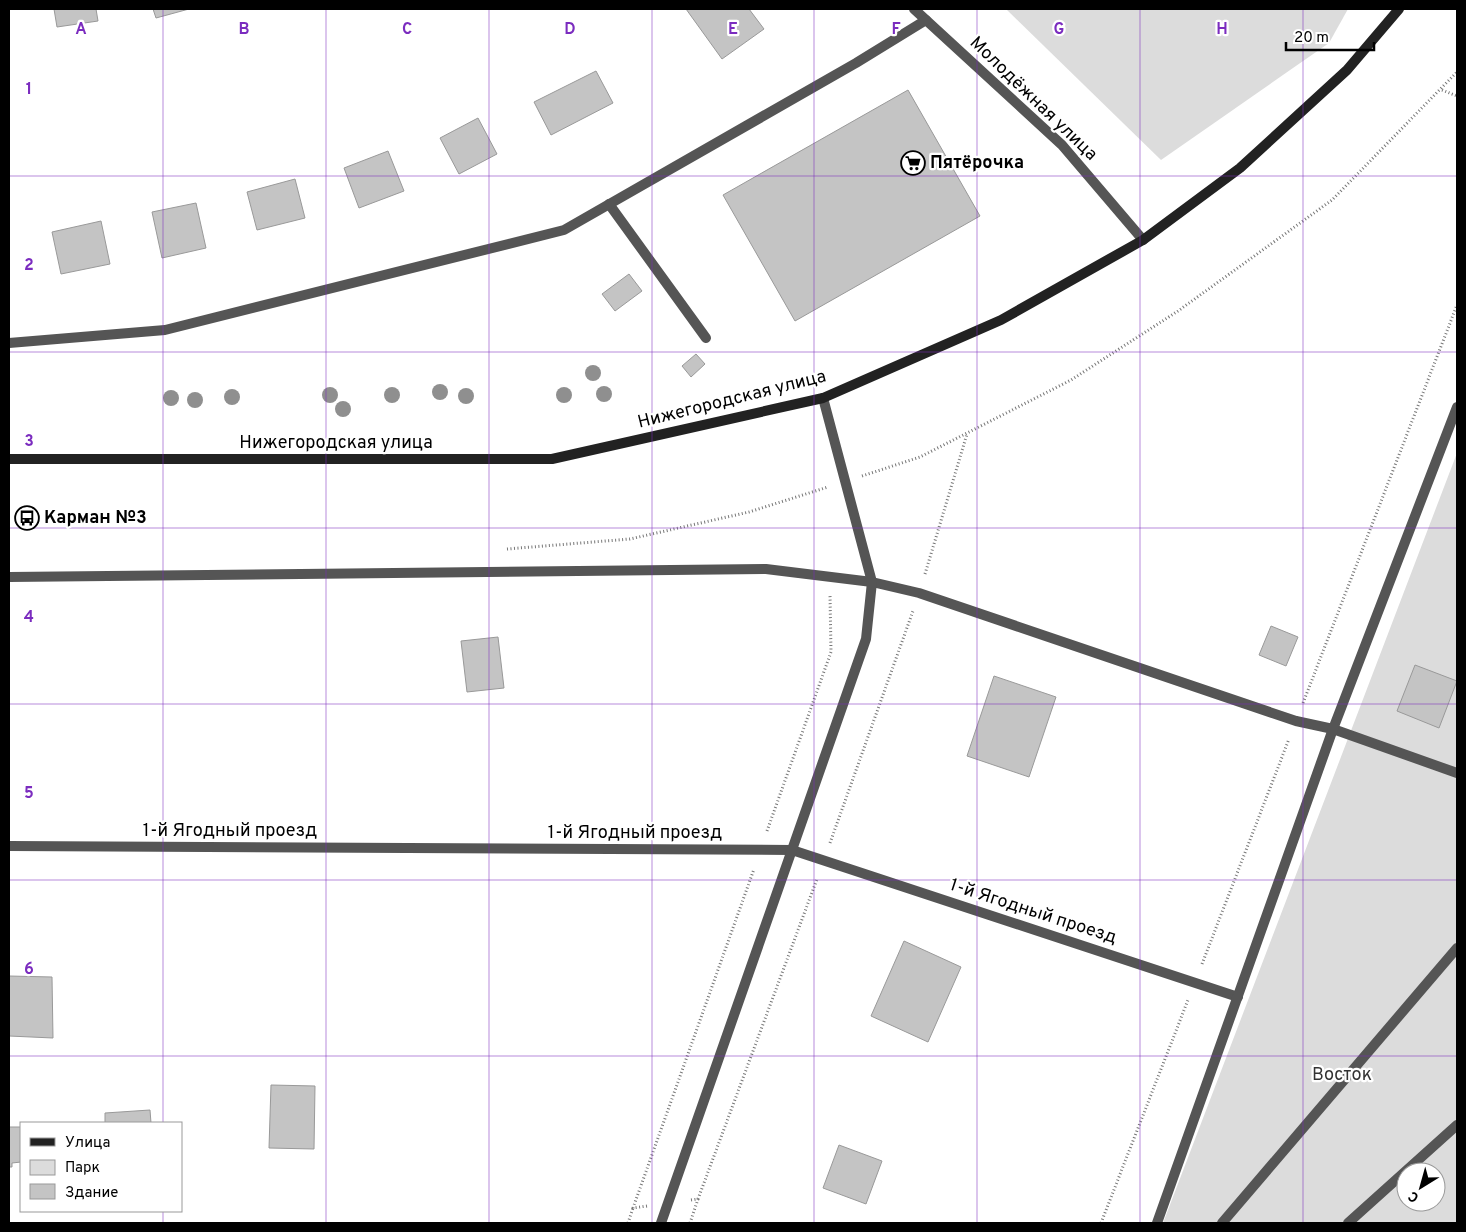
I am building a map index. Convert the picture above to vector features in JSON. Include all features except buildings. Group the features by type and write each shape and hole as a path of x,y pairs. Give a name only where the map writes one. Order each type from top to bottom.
{"street":[{"name":"Молодёжная улица","path":"914,9 1062,146 1143,240"},
{"name":"Нижегородская улица","path":"9,459 552,459 823,398 1001,320 1143,240 1247,161 1347,70 1398,9"},
{"path":"9,343 165,330 564,230 856,63 926,20"},
{"path":"609,204 706,338"},
{"path":"661,1223 866,638 872,582 823,398"},
{"path":"1157,1223 1333,729 1457,407"},
{"path":"9,577 766,569 872,582 920,593 1296,721 1333,729 1457,773"},
{"name":"1-й Ягодный проезд","path":"9,846 792,850 1238,997"},
{"path":"1222,1223 1457,948"},
{"path":"1348,1223 1457,1125"}],"path":[{"path":"1441,90 1457,96"},
{"path":"1101,1223 1457,305"},
{"path":"690,1223 698,1200"},
{"path":"628,1223 633,1208"}],"green space":[{"path":"1006,9 1348,9 1329,43 1161,160"},
{"name":"Восток","path":"1457,453 1457,1223 1163,1223"}],"place":[{"name":"Пятёрочка","path":"913,163"},
{"name":"Карман №3","path":"27,518"}]}
